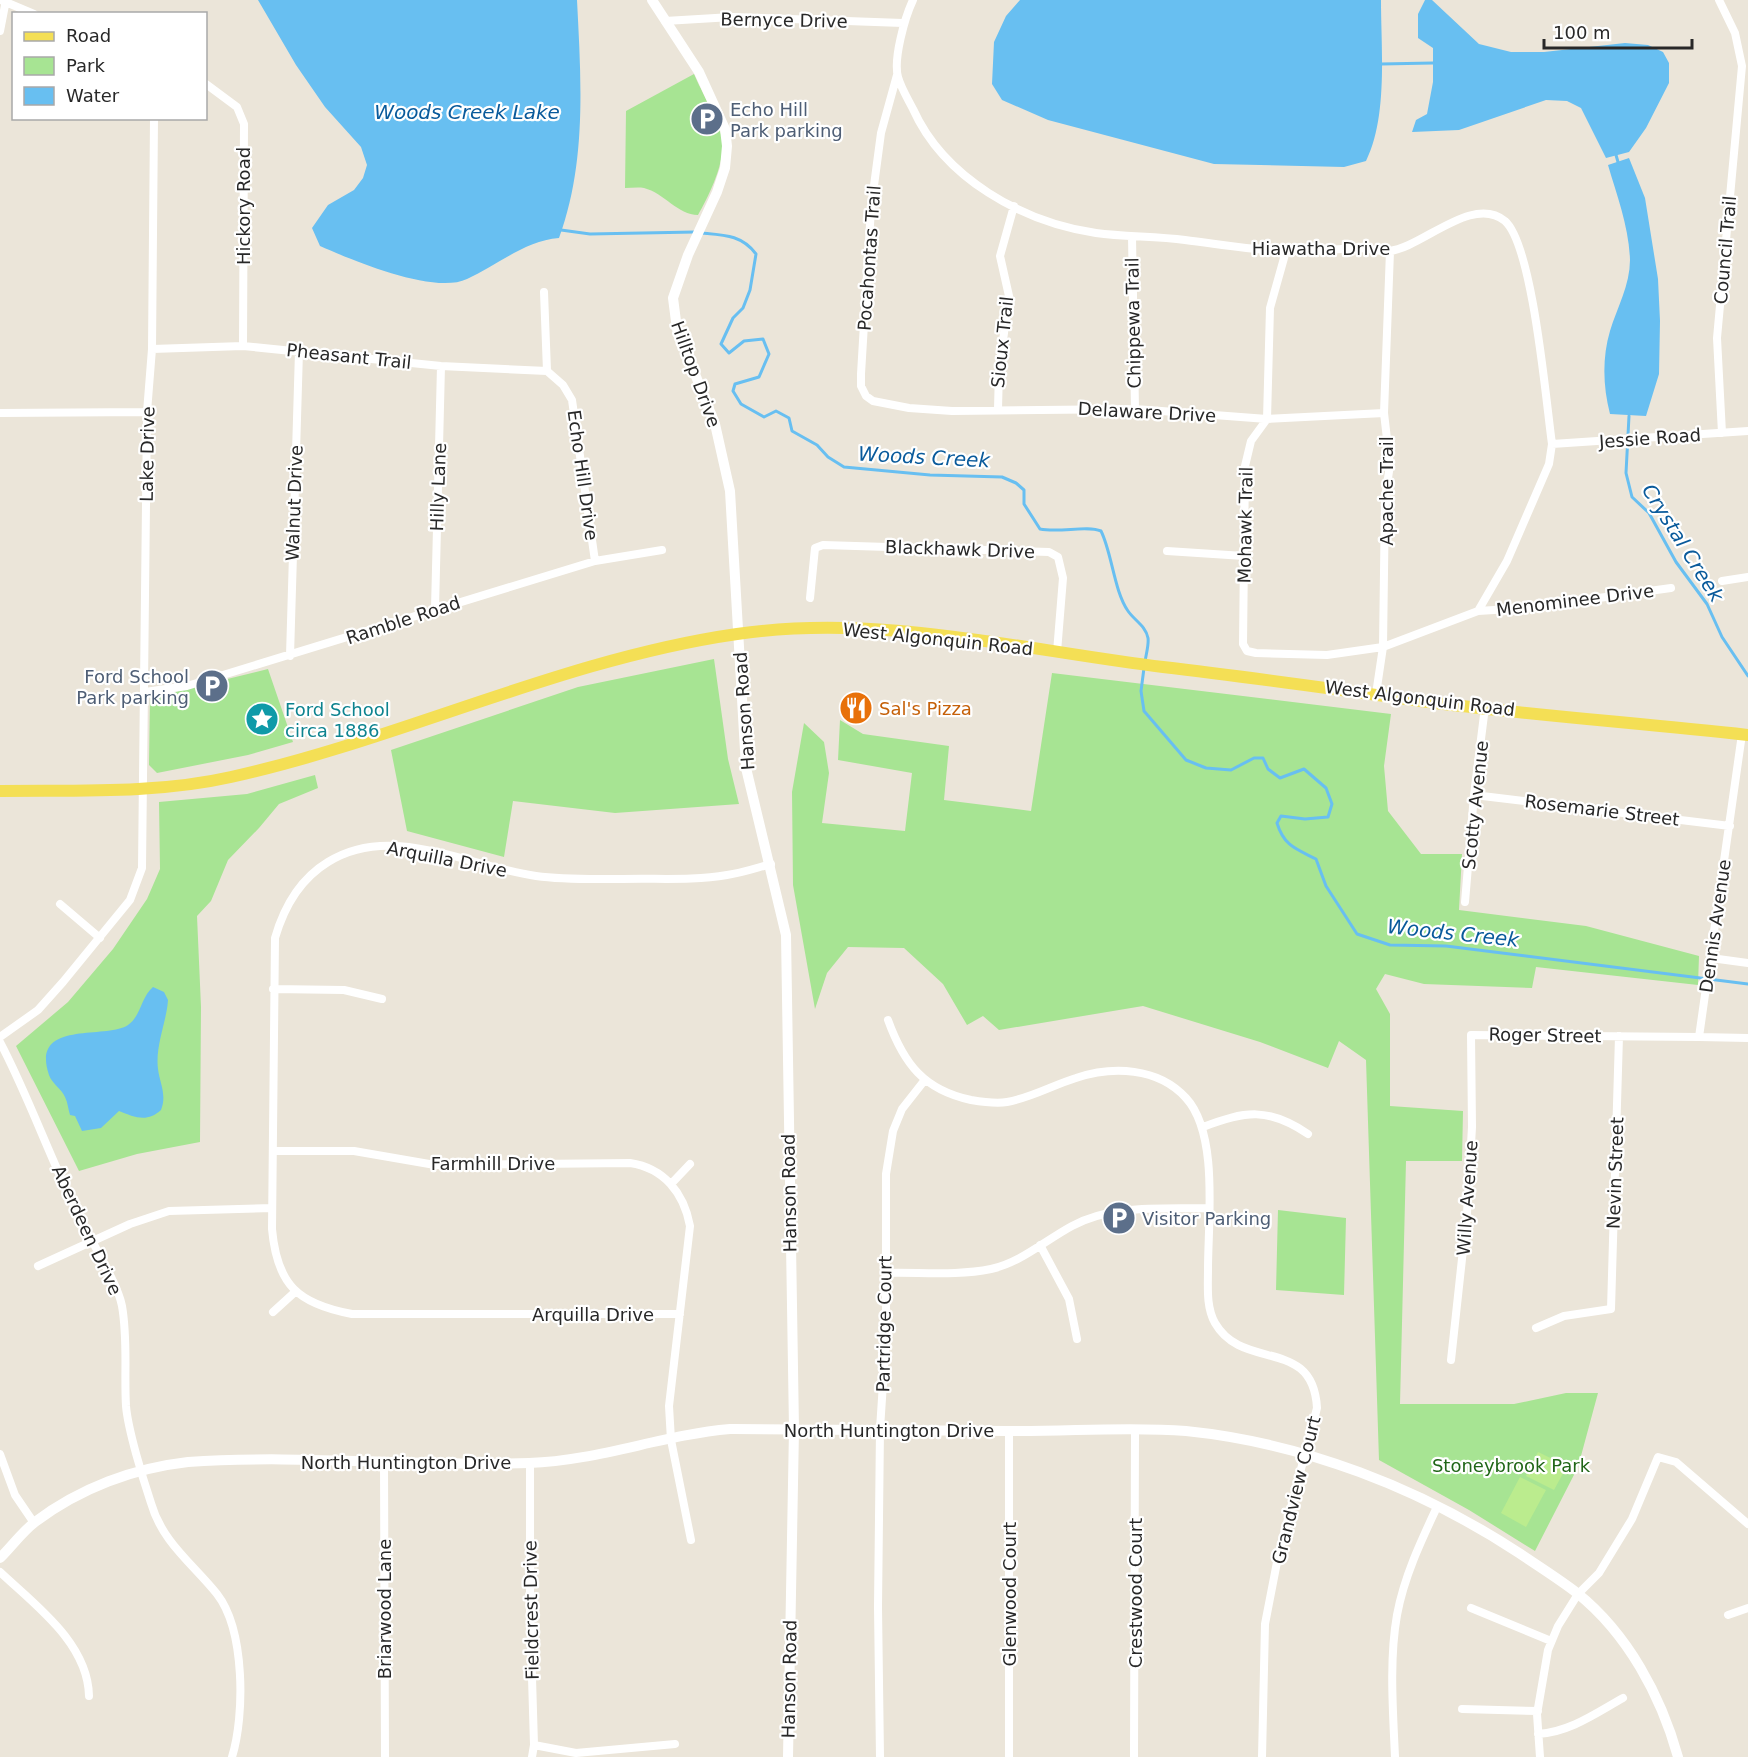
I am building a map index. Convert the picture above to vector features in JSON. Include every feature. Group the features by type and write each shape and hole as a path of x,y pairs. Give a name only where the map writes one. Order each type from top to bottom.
{"main road":[{"name":"West Algonquin Road","path":"0,791 144,789 228,778 292,761 634,654 738,633 810,627 893,631 1376,694 1745,735"}],"street":[{"path":"0,31 4,0 29,12"},
{"name":"Hilltop Drive","path":"652,0 699,72 725,129 727,146 725,168 711,207 676,283 674,315 712,414 724,457 730,491 738,633"},
{"path":"897,75 903,23 913,0"},
{"name":"Council Trail","path":"1719,0 1735,33 1742,66 1717,338 1722,433"},
{"name":"Bernyce Drive","path":"665,21 732,17 903,23"},
{"name":"Hiawatha Drive","path":"897,75 917,118 943,158 973,182 1014,206 1065,226 1132,237 1156,237 1286,251 1361,248 1390,251 1467,217 1488,214 1506,222 1521,251 1528,281 1552,444 1549,464 1507,561 1478,611"},
{"name":"Pocahontas Trail","path":"897,75 881,133 871,207 861,386 866,396 873,401 909,408"},
{"name":"Hickory Road","path":"207,85 237,107 244,124 243,346"},
{"name":"Lake Drive","path":"0,1037 38,1010 100,938 130,900 142,868 147,412 152,349 154,120"},
{"name":"Sioux Trail","path":"998,409 997,394 1009,296 1000,256 1014,206"},
{"name":"Chippewa Trail","path":"1132,237 1134,409"},
{"path":"1267,419 1270,308 1286,251"},
{"name":"Apache Trail","path":"1376,694 1383,647 1385,498 1390,465 1384,413 1390,251"},
{"path":"544,292 547,371"},
{"name":"Pheasant Trail","path":"152,349 243,346 441,366 547,371"},
{"name":"Walnut Drive","path":"290,656 299,351"},
{"name":"Hilly Lane","path":"435,609 441,366"},
{"name":"Echo Hill Drive","path":"547,371 563,385 572,400 595,561"},
{"name":"Delaware Drive","path":"909,408 952,411 1134,409 1267,419 1384,413"},
{"path":"0,412 147,412"},
{"name":"Mohawk Trail","path":"1267,419 1256,433 1246,459 1241,638 1247,651 1266,654 1327,655 1383,647"},
{"name":"Jessie Road","path":"1552,444 1748,431"},
{"name":"Blackhawk Drive","path":"810,598 813,555 815,548 823,544 1049,552 1058,557 1063,578 1057,652"},
{"name":"Ramble Road","path":"145,692 187,686 595,561 662,550"},
{"path":"1167,551 1244,556"},
{"path":"1722,580 1748,577"},
{"name":"Menominee Drive","path":"1478,611 1526,608 1671,588"},
{"path":"1383,647 1478,611"},
{"name":"Hanson Road","path":"738,633 746,768 771,864 786,935 794,1429 788,1757"},
{"name":"Scotty Avenue","path":"1465,902 1474,795 1485,707"},
{"name":"Dennis Avenue","path":"1700,1037 1745,735"},
{"name":"Rosemarie Street","path":"1474,795 1730,826"},
{"name":"Arquilla Drive","path":"680,1314 352,1314 316,1305 295,1292 288,1284 276,1256 272,1208 275,938 290,900 303,881 319,867 352,850 370,846 400,846 534,876 569,879 696,878 727,875 771,864"},
{"path":"60,904 100,938"},
{"path":"1710,962 1748,963"},
{"path":"273,989 344,990 382,999"},
{"name":"Grandview Court","path":"888,1020 905,1059 924,1081 965,1099 1009,1102 1093,1073 1134,1072 1155,1077 1174,1087 1189,1102 1203,1127 1207,1149 1208,1295 1211,1314 1221,1331 1239,1346 1288,1360 1303,1368 1312,1382 1317,1408 1304,1453 1264,1630 1262,1757"},
{"name":"Roger Street","path":"1471,1035 1619,1036"},
{"name":"Willy Avenue","path":"1451,1360 1467,1213 1472,1127 1471,1035"},
{"path":"1619,1036 1748,1038"},
{"name":"Nevin Street","path":"1536,1328 1564,1316 1611,1309 1619,1036"},
{"name":"Aberdeen Drive","path":"0,1042 24,1087 57,1170 122,1304 127,1361 126,1408 151,1503 164,1535 216,1593 235,1628 239,1662 238,1723 232,1757"},
{"name":"Partridge Court","path":"880,1757 880,1429 886,1337 888,1150 902,1109 924,1081"},
{"path":"1203,1127 1241,1113 1256,1113 1279,1117 1308,1134"},
{"name":"Farmhill Drive","path":"274,1151 354,1151 435,1165 630,1163 651,1169 671,1184 684,1203 690,1226 670,1387 671,1440 691,1540"},
{"path":"671,1184 690,1164"},
{"path":"38,1266 130,1224 169,1211 272,1208"},
{"path":"885,1273 962,1272 993,1269 1074,1225 1113,1212 1208,1208"},
{"path":"1040,1245 1070,1299 1077,1339"},
{"path":"273,1312 295,1292"},
{"name":"North Huntington Drive","path":"0,1558 34,1523 81,1494 142,1470 204,1461 530,1463 624,1451 712,1431 794,1429 1185,1431 1264,1443 1304,1453 1351,1469 1472,1523 1578,1594 1605,1620 1639,1666 1663,1710 1678,1757"},
{"name":"Crestwood Court","path":"1134,1757 1136,1430"},
{"name":"Glenwood Court","path":"1009,1431 1009,1757"},
{"path":"0,1454 15,1494 34,1523"},
{"path":"1540,1757 1538,1711 1541,1678 1551,1641 1578,1594 1599,1573 1627,1528 1658,1456 1676,1462 1748,1524"},
{"name":"Briarwood Lane","path":"384,1462 385,1757"},
{"name":"Fieldcrest Drive","path":"530,1463 530,1610 534,1745 532,1757"},
{"path":"1395,1757 1394,1689 1397,1615 1415,1556 1437,1507"},
{"path":"0,1572 54,1623 66,1639 87,1677 89,1696"},
{"path":"1471,1608 1551,1641"},
{"path":"1728,1615 1748,1608"},
{"path":"1538,1734 1553,1733 1569,1728 1623,1698"},
{"path":"1462,1709 1538,1711"},
{"path":"534,1745 576,1753 675,1744"}],"green space":[{"path":"694,74 718,124 723,148 716,178 698,215 677,208 651,191 642,188 625,188 626,111"},
{"path":"714,659 728,759 739,804 615,813 513,801 504,857 407,831 391,750 578,687"},
{"path":"268,669 293,742 248,755 157,773 149,765 150,698"},
{"name":"Stoneybrook Park","path":"1052,673 1391,714 1384,766 1388,811 1421,854 1462,854 1459,910 1586,926 1699,956 1698,985 1536,967 1532,988 1424,984 1385,974 1376,989 1390,1014 1390,1106 1463,1111 1462,1161 1406,1161 1400,1404 1514,1404 1566,1393 1598,1393 1578,1467 1535,1551 1469,1510 1379,1460 1366,1060 1339,1041 1328,1068 1260,1042 1143,1006 999,1030 983,1016 967,1025 943,984 904,948 848,947 827,973 815,1009 793,885 792,792 804,723 824,742 829,773 822,823 905,831 912,773 838,760 840,720 863,734 949,746 944,800 1031,811"},
{"path":"315,775 318,788 279,804 228,860 211,901 197,916 201,1007 200,1142 137,1154 79,1171 16,1046 68,1002 113,949 147,899 160,869 159,802 247,794"},
{"path":"1278,1210 1346,1218 1344,1295 1276,1290"},
{"path":"1538,1452 1567,1466 1554,1490 1526,1476"},
{"path":"1520,1477 1546,1490 1526,1527 1501,1513"}],"water":[{"name":"Woods Creek Lake","path":"258,0 577,0 580,60 578,150 568,209 559,238 534,244 467,279 453,283 435,283 393,274 320,246 312,228 328,205 354,190 363,178 367,165 361,147 325,107 296,65"},
{"path":"1020,0 1381,0 1382,82 1378,124 1366,161 1344,167 1214,164 1048,120 1002,100 992,84 994,42 1006,16"},
{"path":"1425,0 1432,0 1479,44 1511,52 1544,52 1625,43 1648,45 1663,52 1669,63 1669,83 1646,128 1629,152 1606,158 1581,108 1567,101 1546,100 1459,130 1412,132 1416,120 1427,114 1433,82 1433,48 1418,38 1418,14"},
{"path":"1629,158 1645,198 1658,279 1659,374 1646,416 1610,414 1605,383 1607,341 1626,287 1630,260 1625,224 1608,165"},
{"path":"153,987 164,992 168,1000 158,1060 163,1094 161,1110 146,1118 119,1111 101,1128 82,1131 75,1116 70,1115 64,1094 49,1075 46,1057 50,1046 60,1039 73,1035 118,1029 128,1025 136,1017"}],"waterway":[{"path":"1381,64 1433,63"},
{"path":"1616,155 1618,162"},
{"name":"Woods Creek","path":"561,230 590,234 695,232"},
{"name":"Woods Creek","path":"702,233 739,240 756,254 750,290 743,308 733,318 721,344 729,353 744,341 763,339 769,354 759,377 735,384 733,391 741,404 764,417 776,411 789,418 792,431 817,445 828,457 844,467 930,475 1002,477 1016,483 1024,490 1024,504 1040,529 1095,529 1101,531 1123,603 1147,634 1145,662"},
{"name":"Crystal Creek","path":"1629,416 1626,473 1632,497 1649,513 1676,562 1707,604 1722,637 1748,676"},
{"name":"Woods Creek","path":"1144,668 1141,691 1144,711 1186,760 1206,768 1231,770 1254,758 1263,758 1268,769 1280,778 1304,769 1326,788 1332,804 1328,817 1305,819 1281,816 1277,823 1287,842 1316,859 1326,886 1357,934 1390,945 1446,946 1748,984"}],"place":[{"name":"Echo Hill Park parking","path":"707,119"},
{"name":"Ford School Park parking","path":"212,686"},
{"name":"Sal's Pizza","path":"856,708"},
{"name":"Ford School circa 1886","path":"262,719"},
{"name":"Visitor Parking","path":"1119,1218"}]}
